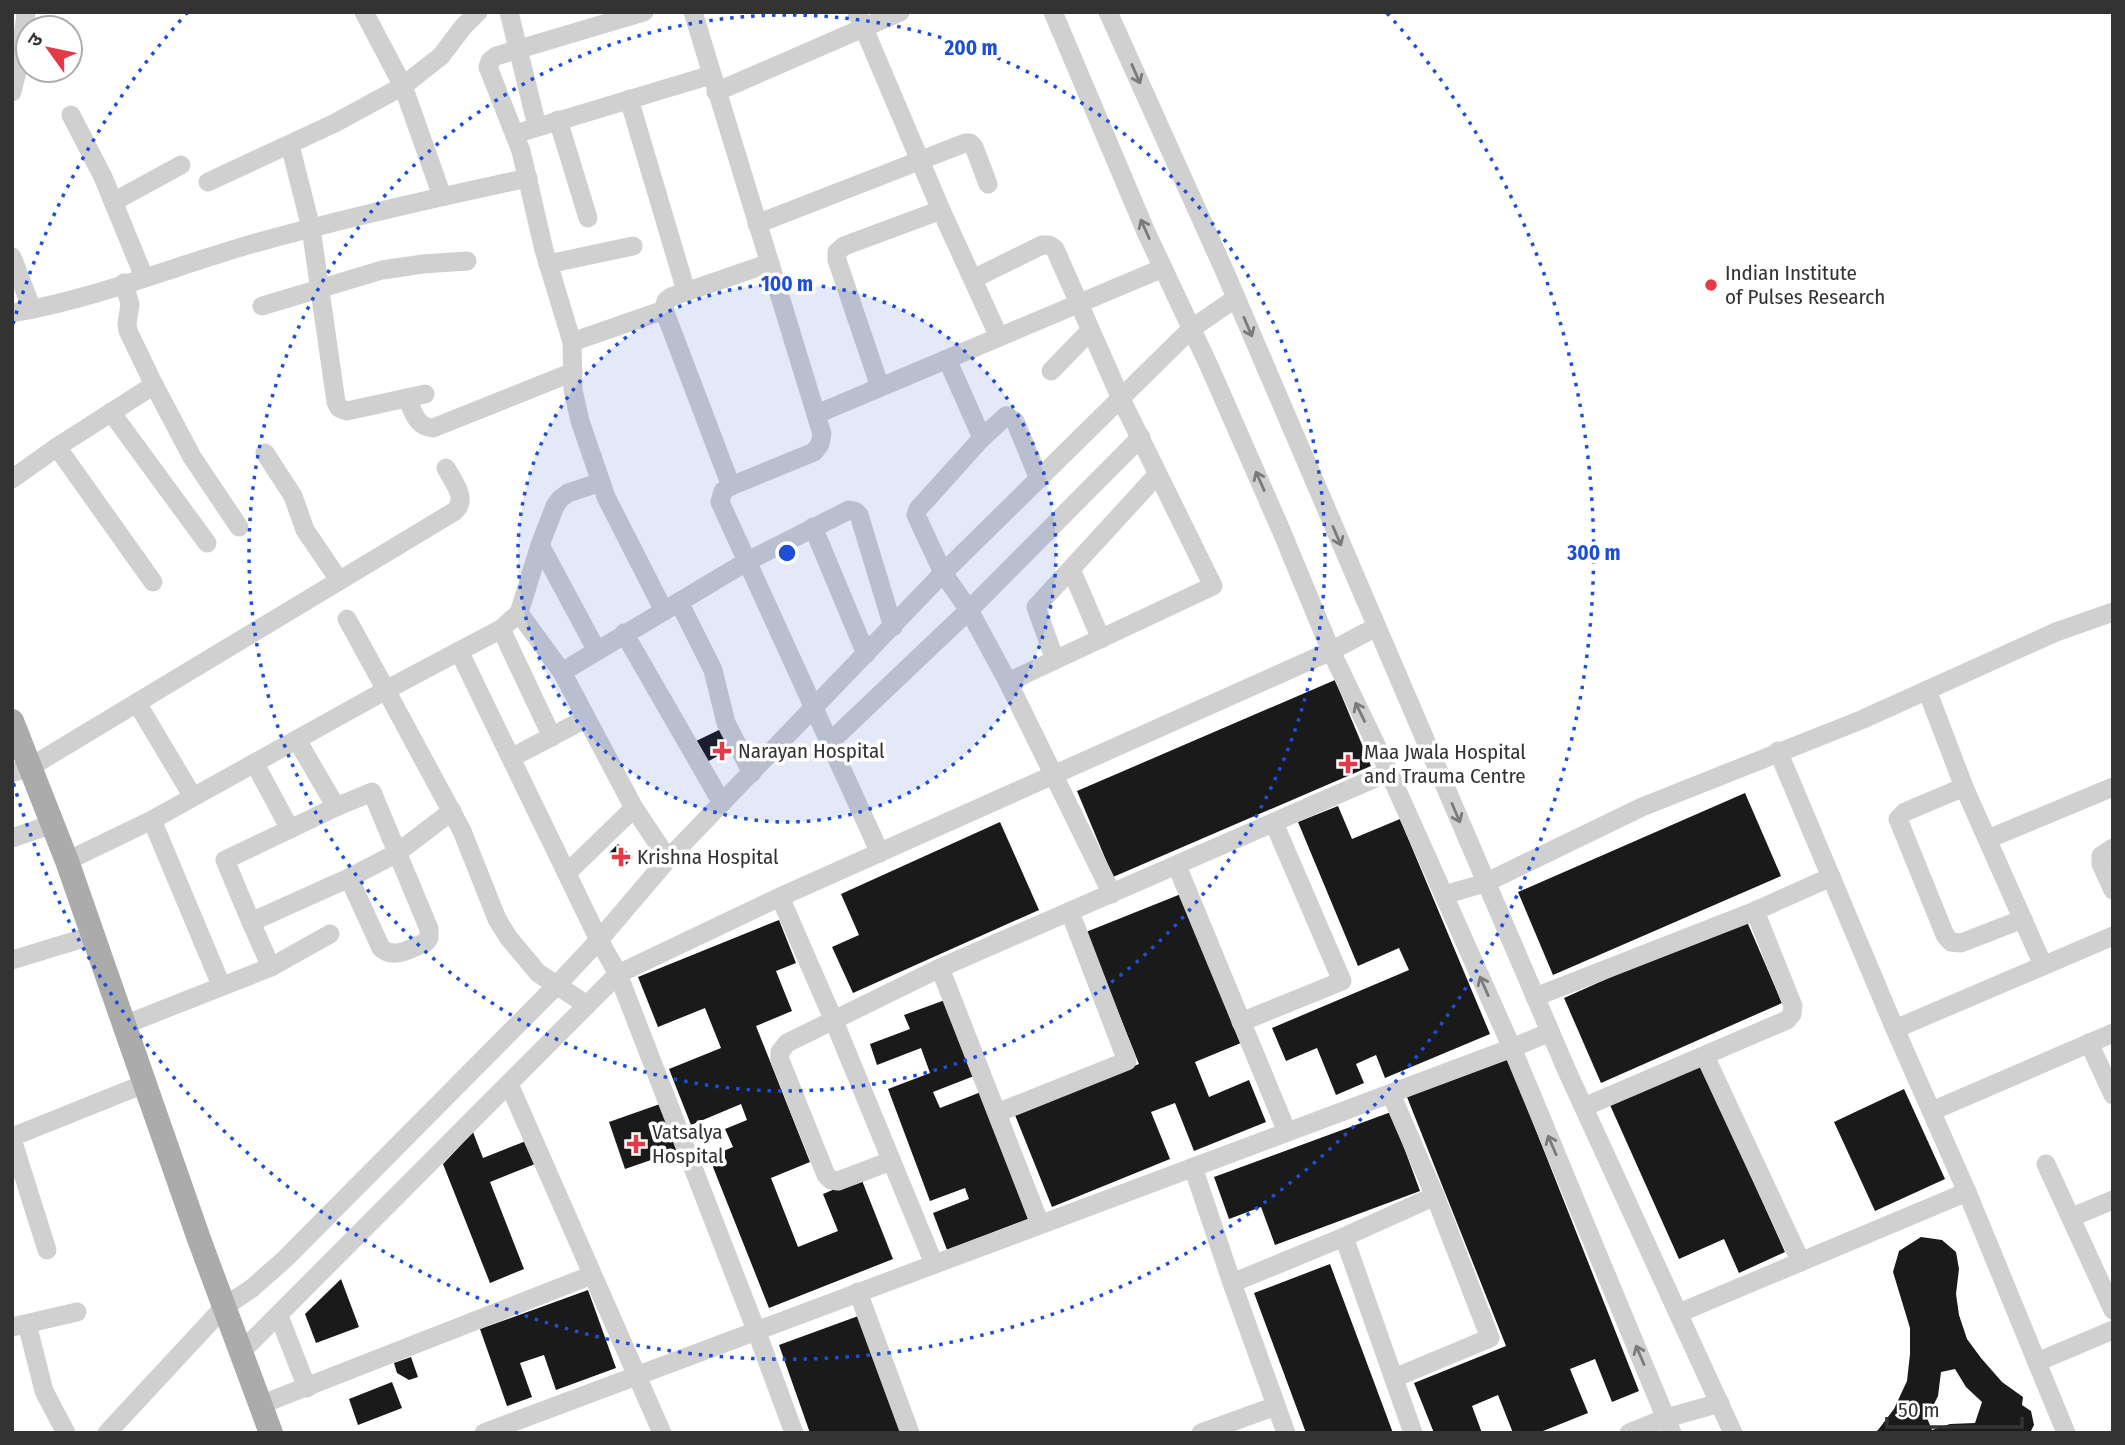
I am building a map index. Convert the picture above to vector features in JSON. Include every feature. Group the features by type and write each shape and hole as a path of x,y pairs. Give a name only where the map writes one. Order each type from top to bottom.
{"main road":[{"path":"12,721 22,770 53,824 68,861 144,1084 271,1433"}],"street":[{"path":"12,92 21,55 26,12"},
{"path":"364,12 403,86 442,196"},
{"path":"208,182 290,145 403,86 441,55 478,12"},
{"path":"509,12 537,127"},
{"path":"644,12 496,55 488,67 515,134 548,264 572,342 576,407 601,482 616,518 716,679 726,723 752,772"},
{"path":"693,12 822,434 820,444 814,452 731,486 723,491 720,502 880,853"},
{"path":"515,134 629,99 714,83 860,21 900,12"},
{"path":"1053,12 1163,268 1281,530 1331,651 1390,772 1512,1048 1669,1426"},
{"path":"1108,12 1236,298 1550,1032 1732,1433"},
{"path":"860,21 999,337"},
{"path":"629,99 686,291"},
{"path":"71,115 96,162 144,277"},
{"path":"558,120 588,218"},
{"path":"757,224 965,143 974,147 988,184"},
{"path":"290,145 311,228 339,408 347,411 416,396 418,422 433,428 573,372"},
{"path":"113,202 181,165"},
{"path":"12,257 22,311 311,228 527,178"},
{"path":"880,387 837,260 837,252 844,246 941,210"},
{"path":"973,279 1042,245 1049,244 1055,249 1121,399 1213,586 1008,682"},
{"path":"548,264 633,246"},
{"path":"262,306 382,270 467,261"},
{"path":"731,486 664,310 666,301 686,291 770,263"},
{"path":"817,414 1163,268"},
{"path":"124,283 130,304 128,331 153,385 192,457 239,527"},
{"path":"107,1433 224,1307 251,1289 285,1259 556,986 668,859 943,573 1191,329 1236,298"},
{"path":"572,342 664,310"},
{"path":"1051,371 1090,331"},
{"path":"947,359 982,438"},
{"path":"12,479 153,385"},
{"path":"111,411 207,544"},
{"path":"1039,479 1015,421 1006,416 982,438 918,509 916,516 943,573 969,610 1008,682 1112,894"},
{"path":"830,742 969,610 1141,438"},
{"path":"57,447 153,582"},
{"path":"265,453 293,496 305,530 339,580"},
{"path":"22,770 455,511 461,506 462,499 446,467"},
{"path":"1055,660 1036,607 1158,474"},
{"path":"68,861 152,820 501,629 519,613 555,506 568,493 601,482"},
{"path":"562,672 746,562 849,510 859,515 893,627"},
{"path":"813,527 866,654"},
{"path":"540,545 597,651"},
{"path":"1071,569 1101,639"},
{"path":"1444,895 1485,883 1642,807 1861,720 2056,632 2113,612"},
{"path":"519,613 562,672 634,808 668,859"},
{"path":"347,619 452,811 497,919 519,952 538,973 587,1005"},
{"path":"240,1353 618,974 780,897 1331,651 1376,627"},
{"path":"501,629 552,737"},
{"path":"624,633 722,803"},
{"path":"459,651 618,974 794,1433"},
{"path":"1927,690 1964,787 2043,965"},
{"path":"137,703 193,797"},
{"path":"511,758 585,719"},
{"path":"297,740 336,807"},
{"path":"1778,751 1967,1192 2066,1433"},
{"path":"255,764 290,829"},
{"path":"891,1161 838,1181 831,1180 826,1175 780,1060 780,1052 787,1042 940,968 1390,772"},
{"path":"1964,787 1905,812 1898,819 1945,935 1951,942 1961,943 2023,919"},
{"path":"1987,839 2113,787"},
{"path":"271,967 225,860 372,792 429,929 426,942 393,954 386,953 381,948 349,878"},
{"path":"567,873 634,808"},
{"path":"251,922 397,853 452,811"},
{"path":"152,820 221,985"},
{"path":"1241,1022 1342,981 1274,823"},
{"path":"12,838 53,824"},
{"path":"2113,848 2101,856 2101,864 2113,890"},
{"path":"1177,866 1287,1132"},
{"path":"1535,997 1755,911 1831,877"},
{"path":"780,897 934,1264"},
{"path":"1584,1107 1787,1020 1792,1014 1793,1006 1755,911"},
{"path":"997,1113 1127,1061 1070,912"},
{"path":"124,1025 271,967 330,934"},
{"path":"12,960 94,935"},
{"path":"1895,1028 2113,936"},
{"path":"940,968 1040,1224"},
{"path":"484,1433 1550,1032"},
{"path":"1932,1111 2113,1032"},
{"path":"2089,1043 2113,1095"},
{"path":"1705,1056 1801,1262"},
{"path":"47,1250 12,1138 144,1084"},
{"path":"509,1084 662,1433"},
{"path":"1391,1094 1435,1196 1490,1338 1394,1378"},
{"path":"2046,1164 2113,1310"},
{"path":"1193,1167 1231,1283 1286,1433"},
{"path":"1679,1313 1967,1192"},
{"path":"1231,1283 1435,1196"},
{"path":"2072,1217 2113,1200"},
{"path":"1344,1237 1413,1433"},
{"path":"260,1405 592,1275"},
{"path":"858,1292 910,1433"},
{"path":"66,1433 44,1391 20,1325 77,1312"},
{"path":"279,1316 307,1388"},
{"path":"2036,1362 2113,1330"},
{"path":"1629,1433 1669,1426 1720,1402"},
{"path":"1201,1433 1276,1406"}],"building":[{"path":"1335,680 1371,766 1113,877 1077,791"},
{"path":"723,728 733,748 703,764 692,743"},
{"path":"1745,793 1781,876 1553,975 1518,892"},
{"path":"1338,806 1352,839 1400,819 1490,1034 1385,1078 1376,1055 1356,1064 1364,1083 1336,1095 1317,1048 1286,1061 1272,1028 1409,970 1399,948 1358,966 1298,822"},
{"path":"1000,822 1039,910 853,993 832,947 859,935 841,894"},
{"path":"618,844 633,857 624,867 609,853"},
{"path":"1181,894 1241,1043 1195,1062 1209,1097 1249,1080 1266,1122 1194,1151 1175,1103 1151,1112 1170,1159 1052,1207 1015,1115 1139,1064 1086,932"},
{"path":"1745,917 1782,1003 1601,1083 1564,998"},
{"path":"779,920 796,963 776,971 792,1011 756,1026 810,1162 771,1178 798,1247 838,1231 823,1194 861,1178 893,1259 769,1308 709,1157 733,1147 725,1129 747,1120 741,1104 691,1125 669,1069 721,1048 705,1008 658,1027 638,977"},
{"path":"945,1000 974,1076 933,1092 940,1108 981,1092 1028,1219 947,1250 933,1213 969,1199 965,1188 930,1201 888,1089 930,1073 921,1048 877,1065 870,1044 910,1029 904,1015"},
{"path":"1507,1057 1639,1391 1612,1402 1595,1359 1570,1369 1588,1413 1538,1433 1513,1433 1498,1395 1472,1406 1482,1433 1434,1433 1414,1383 1506,1346 1407,1097"},
{"path":"1701,1064 1785,1252 1739,1273 1724,1239 1679,1259 1610,1105"},
{"path":"1904,1089 1945,1179 1875,1211 1834,1122"},
{"path":"660,1104 677,1151 625,1169 609,1122"},
{"path":"1391,1112 1420,1191 1275,1245 1261,1207 1229,1219 1214,1177"},
{"path":"473,1132 483,1158 526,1141 535,1164 490,1182 524,1269 490,1283 443,1164"},
{"path":"1921,1237 1942,1240 1956,1252 1959,1269 1956,1294 1967,1339 2002,1382 2023,1397 2022,1405 2031,1411 2034,1425 2030,1433 1873,1433 1894,1409 1907,1381 1910,1328 1893,1272 1899,1251","holes":["1955,1369 1966,1387 1982,1402 1975,1423 1950,1424 1932,1430 1927,1418 1938,1396 1941,1372"]},
{"path":"1330,1264 1393,1433 1306,1433 1254,1293"},
{"path":"341,1279 359,1327 316,1343 305,1314"},
{"path":"588,1290 616,1368 556,1390 544,1355 520,1363 532,1397 507,1406 480,1329"},
{"path":"861,1315 903,1433 810,1433 779,1345"},
{"path":"411,1357 418,1377 409,1380 397,1373 394,1363"},
{"path":"392,1382 402,1408 358,1425 349,1399"}],"place":[{"name":"Indian Institute of Pulses Research","path":"1711,285"},
{"name":"Narayan Hospital","path":"722,751"},
{"name":"Maa Jwala Hospital and Trauma Centre","path":"1348,764"},
{"name":"Krishna Hospital","path":"621,857"},
{"name":"Vatsalya Hospital","path":"636,1144"}]}
